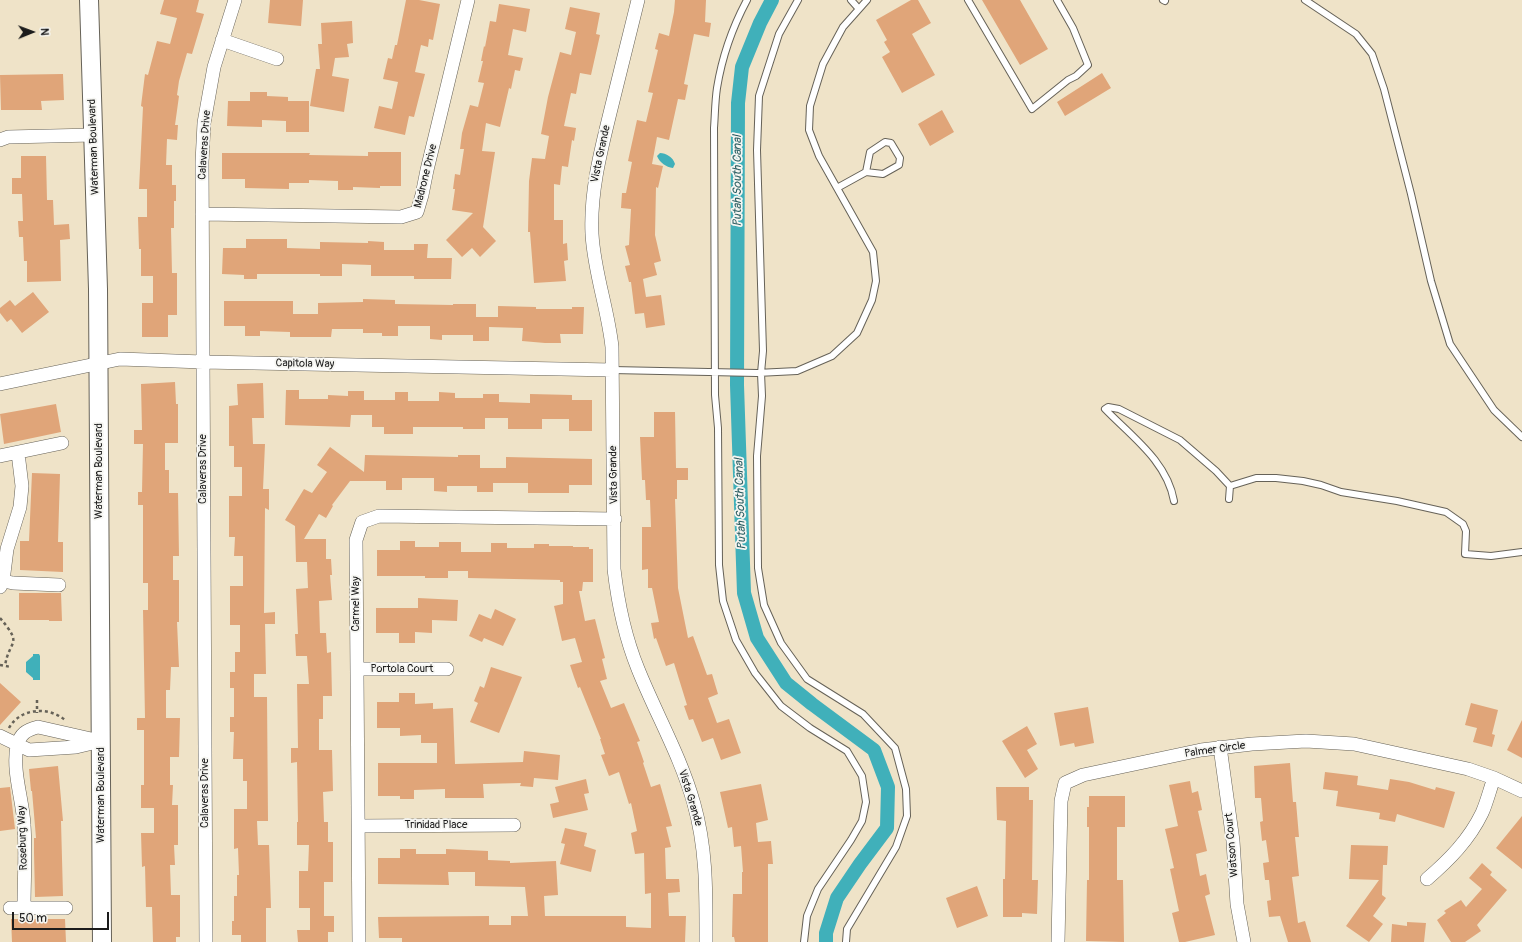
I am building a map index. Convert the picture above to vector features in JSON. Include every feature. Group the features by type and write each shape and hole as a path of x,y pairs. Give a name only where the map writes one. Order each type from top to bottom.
{"main road":[{"name":"Waterman Boulevard","path":"88,0 99,363 102,942"}],"street":[{"name":"Calaveras Drive","path":"206,942 202,162 204,123 214,67 235,0"},
{"name":"Madrone Drive","path":"202,214 401,217 417,212 468,0"},
{"name":"Vista Grande","path":"638,0 600,156 594,192 592,234 596,266 610,329 615,519 614,569 618,599 627,638 638,669 681,767 694,802 703,841 706,878 706,942"},
{"path":"222,40 277,59"},
{"path":"0,140 8,137 93,135"},
{"name":"Capitola Way","path":"0,384 120,359 612,370"},
{"path":"0,456 62,443"},
{"path":"18,453 22,486 20,507 7,549 2,584 59,584"},
{"name":"Carmel Way","path":"359,942 356,540 362,522 378,516 615,519"},
{"name":"Portola Court","path":"357,669 447,669"},
{"path":"17,745 23,733 38,727 100,741"},
{"path":"0,736 29,750 76,747 100,741"},
{"name":"Palmer Circle","path":"1058,942 1061,801 1065,783 1082,775 1220,747 1306,741 1354,744 1468,768 1522,791"},
{"name":"Roseburg Way","path":"17,745 16,761 24,825 24,908"},
{"name":"Watson Court","path":"1220,747 1233,840 1237,904 1244,942"},
{"path":"1427,879 1449,860 1466,839 1482,813 1494,778"},
{"name":"Trinidad Place","path":"358,826 514,825"},
{"path":"10,908 66,908"}],"lane":[{"path":"747,0 738,17 725,51 717,88 714,128 714,372 718,428 719,565 723,601 736,640 755,673 781,706 810,728 847,751 862,776 866,802 862,821 818,889 807,916 804,942"},
{"path":"798,0 779,34 758,96 757,150 763,351 759,373 762,396 758,456 758,568 764,605 781,643 807,679 863,714 895,748 906,789 907,816 896,847 847,929 846,942"},
{"path":"851,0 859,9"},
{"path":"612,370 722,373 797,371 832,356 857,332 872,300 876,281 873,252 820,156 809,130 810,106 823,64 843,27 867,0"},
{"path":"968,0 1032,109 1068,80 1076,76 1088,65 1073,28 1057,0"},
{"path":"1305,0 1356,34 1372,54 1384,89 1431,280 1450,344 1494,410 1522,437"},
{"path":"837,188 866,172 883,174 899,165 900,158 891,143 885,142 870,152 866,172"},
{"path":"1174,501 1172,489 1148,451 1105,409 1108,407 1119,409 1180,440 1216,471 1230,486 1229,499"},
{"path":"1230,486 1256,478 1276,478 1303,481 1341,492 1397,501 1439,510 1454,516 1463,524 1466,531 1465,554 1491,556 1522,552"}],"path":[{"path":"0,618 12,634 14,640 6,658 5,666"},
{"path":"0,665 11,667"}],"water":[{"path":"660,153 673,159 675,164 673,168 666,166 660,161 657,156"},
{"path":"33,654 39,654 40,656 40,680 33,680 33,678 26,672 26,662 33,656"}],"building":[{"path":"164,0 199,0 196,12 204,14 192,54 187,53 179,81 177,95 179,96 175,125 178,125 177,140 167,139 166,165 172,165 172,185 176,185 176,201 174,201 174,228 171,228 172,273 177,273 177,315 168,315 168,337 142,337 142,303 153,303 153,276 141,276 141,249 139,249 138,217 147,217 147,189 139,189 143,107 141,106 145,74 148,75 157,41 170,44 177,18 160,14"},
{"path":"270,0 303,0 301,26 268,23"},
{"path":"406,0 419,0 440,4 433,40 429,39 428,47 421,45 415,72 425,74 414,117 409,116 405,135 374,128 379,106 392,109 398,82 383,79 388,58 392,59 395,45 397,45"},
{"path":"675,0 706,0 705,22 711,23 709,37 694,34 684,84 688,85 685,100 678,99 669,140 657,137 652,164 663,166 658,188 656,187 655,235 661,261 654,263 657,275 643,279 646,297 661,295 665,325 646,328 644,313 635,314 631,282 629,282 625,266 630,265 625,246 629,245 631,209 621,208 622,193 626,193 632,162 628,161 637,120 646,122 653,93 648,92 658,50 655,49 659,33 669,36"},
{"path":"911,0 918,0 931,23 912,34 935,75 902,93 882,57 890,52 884,42 887,40 876,20"},
{"path":"982,0 1020,0 1048,49 1020,65"},
{"path":"499,4 530,9 526,32 513,29 508,55 523,58 520,71 515,70 511,89 509,88 500,127 486,123 482,151 495,152 483,227 496,241 480,257 472,248 462,257 446,240 473,213 452,210 455,189 453,189 455,174 460,175 464,149 460,149 462,133 470,105 478,107 484,83 478,82 483,61 481,61 484,46 485,47 490,21 496,22"},
{"path":"570,7 600,13 596,34 600,35 591,75 580,73 576,94 571,93 564,126 576,128 574,141 572,140 568,167 562,166 560,185 554,184 554,220 563,220 563,244 567,243 568,260 564,261 566,281 534,283 530,232 528,232 529,181 532,158 545,159 549,136 541,134 548,97 560,52 571,55 576,32 565,29"},
{"path":"352,21 353,43 347,44 349,57 335,58 332,76 349,79 344,112 310,106 316,69 320,69 318,44 322,44 321,23"},
{"path":"1102,73 1111,88 1065,116 1057,102"},
{"path":"63,74 64,100 41,101 42,110 1,110 0,75"},
{"path":"250,92 267,92 267,96 288,97 288,101 309,101 309,132 286,132 286,121 262,120 262,127 227,126 228,101 250,101"},
{"path":"942,110 954,132 930,146 918,124"},
{"path":"368,152 401,152 401,186 380,186 380,188 353,187 353,190 338,190 338,181 309,180 309,183 289,183 289,189 245,188 245,179 222,179 222,153 310,153 309,155 368,156"},
{"path":"21,156 46,156 47,200 53,200 54,225 69,224 70,239 60,240 61,281 27,282 27,261 24,261 23,237 19,237 18,221 23,221 22,194 12,194 12,178 21,178"},
{"path":"246,239 287,239 287,248 320,249 320,242 384,242 384,250 414,250 414,244 428,244 427,258 452,258 451,279 414,279 414,276 371,276 371,265 342,264 342,276 320,276 320,274 257,274 257,279 244,279 244,275 222,274 223,248 246,248"},
{"path":"33,292 49,312 22,333 11,319 7,322 0,313 0,308 10,300 15,306"},
{"path":"363,299 395,300 395,304 476,304 476,317 498,317 498,306 536,307 536,309 572,309 572,307 584,307 583,334 560,334 561,343 545,343 522,341 523,328 489,327 489,341 473,341 473,335 442,335 442,340 430,339 430,326 398,326 398,336 382,336 382,333 363,333 363,329 332,329 331,337 290,337 290,332 260,331 260,336 245,336 245,326 224,326 224,301 293,301 293,314 318,314 318,303 363,302"},
{"path":"175,382 176,404 178,404 178,443 165,443 165,470 169,470 169,493 178,493 179,556 173,556 173,580 179,580 179,622 177,622 179,667 171,667 170,690 166,690 166,718 180,718 179,757 170,757 170,785 173,785 172,805 178,805 178,845 174,845 175,865 170,865 171,895 180,895 180,937 176,937 176,942 153,942 152,907 146,907 145,866 142,867 141,833 154,833 154,808 141,808 141,785 144,785 144,730 137,730 137,718 145,718 143,610 148,610 148,583 143,583 143,505 138,505 138,492 142,492 143,444 134,444 134,430 142,430 141,384"},
{"path":"263,383 264,418 252,418 253,444 265,444 263,489 269,489 269,510 265,508 264,613 275,612 275,624 265,624 266,674 254,674 254,697 267,697 268,821 257,821 258,845 269,845 271,908 266,908 266,942 241,942 241,935 232,935 232,921 234,921 234,896 237,896 237,875 239,875 238,848 234,849 234,809 247,809 247,781 243,781 243,759 233,759 234,732 230,732 230,717 234,717 234,688 230,688 230,672 235,672 235,652 240,652 240,625 230,625 230,586 243,586 243,556 234,556 235,537 229,537 229,496 242,496 242,467 234,467 234,446 229,446 229,406 238,405 237,384"},
{"path":"286,390 299,390 299,399 328,399 328,395 348,396 348,391 364,391 364,400 395,400 395,392 408,392 408,401 439,401 439,392 455,393 455,398 483,398 483,394 499,394 499,402 530,403 530,394 572,395 572,400 592,400 592,431 569,431 569,419 542,419 542,429 508,429 508,418 485,418 485,429 463,429 463,427 413,427 413,434 384,434 384,427 372,427 372,415 351,415 350,427 285,425"},
{"path":"56,404 61,432 4,444 0,414"},
{"path":"654,412 675,412 676,468 688,468 688,480 677,480 677,499 675,499 678,588 688,638 693,636 707,675 712,674 718,694 708,698 717,723 729,719 741,753 721,760 713,738 702,742 693,719 689,720 684,706 687,705 674,663 666,666 656,638 654,639 651,623 659,622 652,588 648,588 648,569 642,570 642,527 651,527 650,500 646,500 645,480 642,480 640,437 654,437"},
{"path":"330,447 364,472 365,455 458,457 458,455 480,455 480,468 506,468 506,457 592,459 592,485 569,485 569,493 528,493 528,483 493,483 493,492 477,492 477,486 447,486 447,492 434,491 434,478 402,478 402,490 386,490 386,481 350,481 332,505 333,506 326,518 319,514 304,539 326,539 326,559 331,559 332,575 330,575 332,600 319,601 320,633 326,633 327,653 331,652 332,696 323,696 323,719 319,719 319,750 332,750 333,791 323,792 324,822 328,822 328,842 333,842 333,882 324,882 324,916 334,916 334,932 328,932 328,942 298,942 297,930 310,930 310,908 299,908 299,871 308,871 309,845 297,845 297,762 291,763 291,748 298,748 297,684 309,684 307,656 296,656 295,634 298,634 296,589 308,588 307,562 296,562 295,526 285,520 304,489 312,493 327,472 317,465"},
{"path":"32,473 60,474 58,542 63,542 63,572 20,570 20,541 29,541"},
{"path":"400,541 415,541 415,547 439,547 439,542 461,542 461,552 491,552 491,543 507,543 507,548 534,548 534,544 549,544 549,546 589,547 589,549 593,549 593,582 583,582 582,591 579,591 585,621 595,619 605,658 602,659 607,679 600,681 611,708 624,703 640,741 637,742 651,787 660,784 672,826 666,827 671,847 665,848 666,879 679,879 680,892 668,893 669,916 686,916 685,942 402,942 402,938 379,938 378,917 489,916 489,925 511,925 511,916 528,916 525,887 475,886 475,872 448,872 449,885 378,884 378,858 400,858 400,849 416,849 416,854 446,854 446,849 488,851 488,860 510,861 510,863 556,861 558,895 544,896 545,916 626,916 626,927 651,928 651,893 645,894 644,853 635,854 631,833 637,831 631,803 629,804 619,772 609,776 601,755 605,754 601,739 580,687 578,688 574,677 570,665 582,662 575,638 562,641 554,606 563,604 563,582 560,582 560,580 468,578 468,571 448,571 448,578 425,578 425,576 377,576 377,550 400,550"},
{"path":"19,593 61,593 62,621 19,620"},
{"path":"418,598 458,600 457,621 432,620 432,633 415,632 415,643 399,643 399,633 376,633 376,608 418,608"},
{"path":"495,609 516,619 503,646 484,638 482,642 469,636 479,614 491,619"},
{"path":"491,667 522,677 499,733 470,722 478,703 474,701 480,686 484,688"},
{"path":"0,683 21,702 0,725"},
{"path":"399,693 415,693 415,704 433,703 433,709 453,708 455,764 523,762 524,751 560,755 558,780 534,778 533,787 520,786 521,783 483,784 484,798 445,798 445,789 414,790 414,799 400,799 400,796 378,796 378,763 437,763 437,743 421,743 421,735 400,736 400,728 377,728 377,702 399,702"},
{"path":"1471,703 1498,710 1492,734 1495,735 1492,747 1473,742 1477,728 1465,725"},
{"path":"1088,707 1094,743 1075,747 1074,743 1060,746 1054,713"},
{"path":"1522,720 1522,758 1507,750"},
{"path":"1027,726 1037,744 1027,750 1038,769 1025,778 1002,741"},
{"path":"1290,763 1293,802 1296,802 1299,837 1295,837 1299,876 1292,877 1298,923 1305,921 1311,942 1288,942 1280,916 1269,917 1267,901 1271,900 1269,880 1265,880 1263,863 1269,862 1266,840 1262,841 1260,822 1263,821 1261,798 1255,798 1254,766"},
{"path":"58,766 63,821 61,821 63,896 35,897 34,838 36,838 29,769"},
{"path":"1325,772 1358,776 1357,785 1388,790 1390,779 1409,782 1435,790 1436,787 1455,792 1444,828 1397,814 1395,822 1379,819 1380,813 1336,806 1338,791 1323,789"},
{"path":"586,779 589,793 584,794 588,810 553,818 550,804 559,802 555,787"},
{"path":"1190,781 1192,793 1198,791 1202,810 1198,811 1207,851 1196,854 1200,876 1206,874 1210,894 1205,896 1215,935 1179,942 1172,913 1179,911 1170,869 1174,868 1165,829 1178,826 1169,785"},
{"path":"761,784 768,820 756,823 758,842 771,841 773,864 768,864 768,942 735,942 734,937 732,937 733,894 742,894 743,872 741,846 734,847 732,827 728,828 720,792"},
{"path":"10,787 15,829 0,831 0,788"},
{"path":"996,787 1029,787 1029,800 1033,800 1032,880 1038,880 1037,914 1022,913 1022,917 1003,917 1006,821 997,820"},
{"path":"1089,796 1125,796 1125,827 1117,827 1117,880 1123,880 1124,942 1086,941 1087,880 1089,880 1089,827 1087,827 1087,807 1089,807"},
{"path":"1522,816 1522,869 1496,848"},
{"path":"565,828 587,833 584,846 596,850 591,872 560,864 565,844 561,843"},
{"path":"1351,845 1388,846 1387,865 1383,865 1382,895 1386,898 1373,916 1383,924 1369,942 1346,926 1379,880 1349,879"},
{"path":"1482,863 1492,872 1490,875 1507,890 1477,925 1481,931 1465,942 1451,942 1437,920 1446,913 1444,911 1461,900 1466,907 1482,889 1469,878"},
{"path":"977,886 988,916 957,928 946,898"},
{"path":"11,919 65,919 66,942 12,942"},
{"path":"1407,922 1426,923 1424,942 1391,942 1392,924 1407,926"}],"waterway":[{"name":"Putah South Canal","path":"772,0 760,23 742,67 738,103 737,385 744,593 757,638 786,683 874,750 888,787 887,828 837,898 826,933 826,942"}]}
